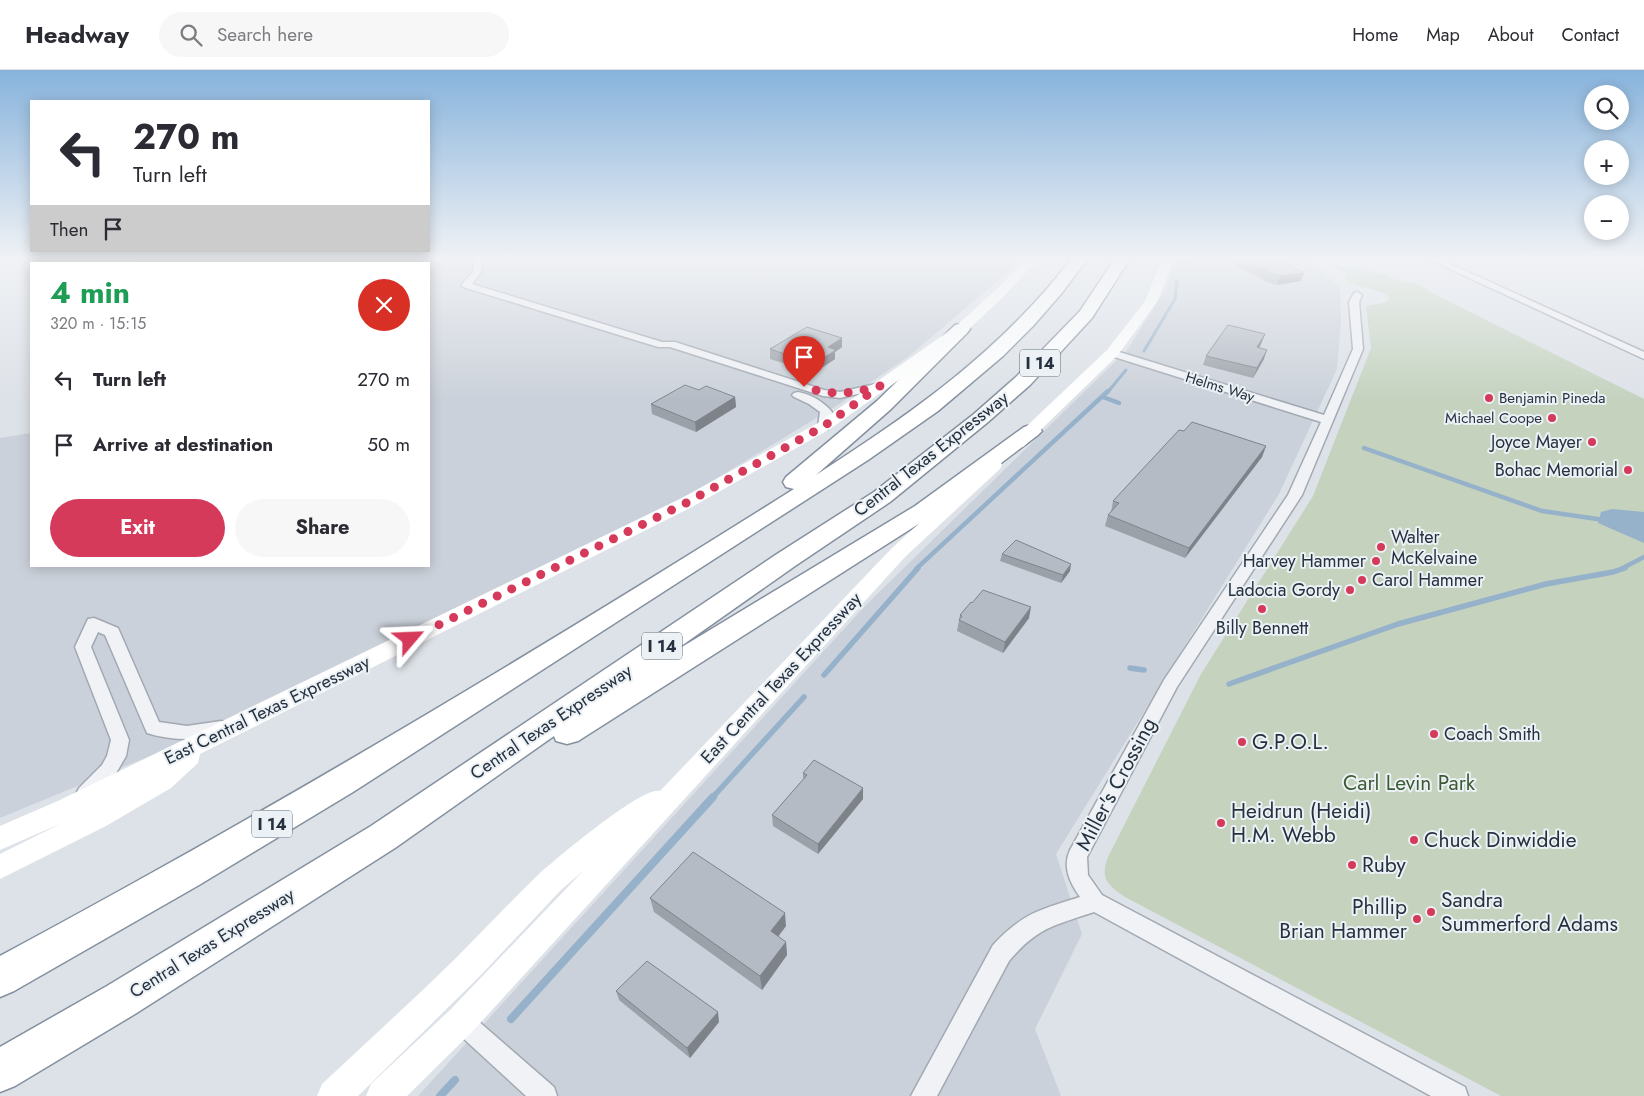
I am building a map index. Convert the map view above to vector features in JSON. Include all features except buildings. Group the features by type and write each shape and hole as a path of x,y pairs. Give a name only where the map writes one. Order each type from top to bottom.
{"highway":[{"name":"I 14","path":"0,977 300,808 773,513 887,439 990,358 1043,305"},
{"name":"Central Texas Expressway","path":"0,1071 121,1000 383,837 786,560 882,497 950,444 1023,381 1067,335 1092,305"},
{"path":"538,660 564,631 774,498 884,406 961,329"},
{"path":"383,837 433,817 722,634 851,557 923,511 1031,431"}],"main road":[{"name":"East Central Texas Expressway","path":"0,838 69,808 686,503 824,426 961,329 987,305"},
{"name":"East Central Texas Expressway","path":"383,1096 461,1020 899,552 1031,431 1112,353 1149,305"},
{"path":"0,867 97,818 162,781 205,741"},
{"path":"334,1096 468,967 551,880 613,829 689,776"}],"street":[{"path":"531,305 662,345 671,344 823,393 840,395 880,386"},
{"name":"Miller's Crossing","path":"1354,305 1358,349 1295,495 1170,684 1076,856 1078,877 1095,902 1456,1096"},
{"path":"1533,305 1644,356"},
{"path":"662,345 668,352 815,401 826,412 824,426"},
{"name":"Helms Way","path":"1112,353 1327,420"},
{"path":"69,808 95,787 112,768 119,753 120,740 83,647 94,623 112,632 153,728 187,733 237,725"},
{"path":"923,1096 1001,953 1017,935 1037,921 1095,902"},
{"path":"461,1020 545,1096"}],"shaded area":[{"path":"430,305 970,305 909,356 838,405 694,492 150,756 0,818 0,438 30,433 30,567 430,567"},
{"path":"1155,305 1341,305 1337,369 1279,494 1056,854 1082,934 1035,1029 1061,1096 418,1096 863,608 1128,349"}],"green space":[{"name":"Carl Levin Park","path":"1456,305 1644,399 1644,1096 1501,1096 1125,897 1110,885 1105,876 1108,857 1201,674 1313,496 1371,348 1366,306"}],"water":[{"path":"1612,509 1644,512 1644,543 1598,523 1601,512"}],"waterway":[{"path":"1144,351 1171,305"},
{"path":"1107,393 1126,370"},
{"path":"916,569 1108,391"},
{"path":"1103,397 1119,403"},
{"path":"1364,448 1542,511 1604,520"},
{"path":"1621,569 1644,557"},
{"path":"824,675 918,568"},
{"path":"1229,684 1398,624 1546,584 1613,572 1625,568"},
{"path":"1130,668 1144,670"},
{"path":"712,798 804,697"},
{"path":"511,1019 713,797"},
{"path":"440,1096 455,1080"}],"place":[{"name":"Benjamin Pineda","path":"1489,398"},
{"name":"Michael Coope","path":"1552,418"},
{"name":"Joyce Mayer","path":"1592,442"},
{"name":"Bohac Memorial","path":"1628,470"},
{"name":"Walter McKelvaine","path":"1381,547"},
{"name":"Harvey Hammer","path":"1376,561"},
{"name":"Carol Hammer","path":"1362,580"},
{"name":"Ladocia Gordy","path":"1350,590"},
{"name":"Billy Bennett","path":"1262,609"},
{"name":"Coach Smith","path":"1434,734"},
{"name":"G.P.O.L.","path":"1242,742"},
{"name":"Heidrun (Heidi) H.M. Webb","path":"1221,823"},
{"name":"Chuck Dinwiddie","path":"1414,840"},
{"name":"Ruby","path":"1352,865"},
{"name":"Sandra Summerford Adams","path":"1431,912"},
{"name":"Phillip Brian Hammer","path":"1417,919"}],"route":[{"path":"410,639 686,503 824,426 880,386 840,395 823,393 804,387"}]}
